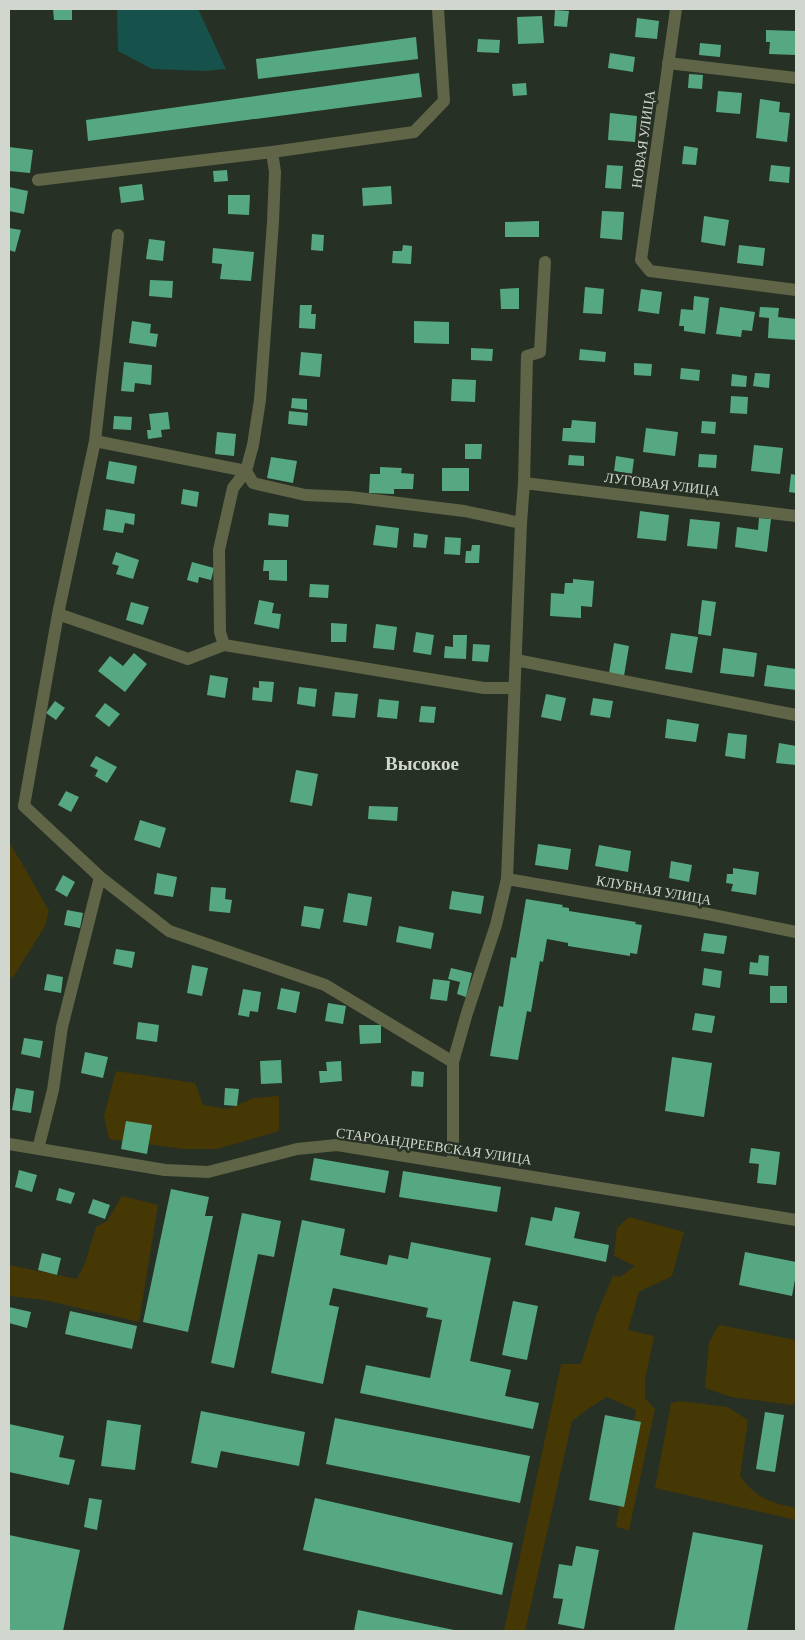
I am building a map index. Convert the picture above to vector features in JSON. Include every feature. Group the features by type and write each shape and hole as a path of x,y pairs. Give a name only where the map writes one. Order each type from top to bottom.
{"street":[{"path":"38,180 272,152 414,132 444,101 438,9"},
{"name":"НОВАЯ УЛИЦА","path":"676,9 641,260 650,271 796,290"},
{"path":"668,63 796,78"},
{"path":"224,645 220,632 219,550 233,488 246,471 253,445 260,400 273,222 275,172 272,152"},
{"path":"118,235 95,442 58,614 24,806 100,877 168,931 325,985 453,1062"},
{"path":"453,1163 453,1062 496,925 507,879 524,483 527,356 540,352 545,262"},
{"path":"95,442 246,471 253,483 305,495 350,497 464,510 521,524"},
{"name":"ЛУГОВАЯ УЛИЦА","path":"524,483 796,516"},
{"path":"58,614 188,659 224,645 484,688 514,688"},
{"path":"516,660 796,715"},
{"path":"38,1149 53,1090 62,1027 100,877"},
{"name":"КЛУБНАЯ УЛИЦА","path":"507,879 708,914 796,932"},
{"name":"СТАРОАНДРЕЕВСКАЯ УЛИЦА","path":"9,1144 165,1170 208,1172 297,1149 337,1145 796,1220"}],"shaded area":[{"path":"9,843 49,911 45,926 14,976 9,978"},
{"path":"116,1071 195,1083 203,1105 228,1109 254,1098 279,1096 279,1131 217,1149 183,1149 109,1139 104,1116"},
{"path":"122,1196 158,1205 139,1322 45,1300 9,1296 9,1265 77,1279 85,1263 96,1227 107,1221"},
{"path":"629,1217 684,1232 672,1276 639,1292 628,1330 654,1336 645,1380 645,1398 655,1409 629,1530 616,1527 636,1410 607,1397 572,1421 525,1631 504,1631 561,1364 581,1364 596,1316 613,1276 620,1277 635,1266 614,1256 617,1228"},
{"path":"719,1325 796,1340 796,1400 792,1405 731,1397 705,1388 709,1342"},
{"path":"681,1401 727,1407 748,1420 740,1476 752,1490 764,1498 796,1508 796,1520 655,1488 671,1403"}],"water":[{"path":"117,9 198,9 226,69 205,71 152,69 118,51"}],"building":[{"path":"53,9 72,9 72,20 54,20"},
{"path":"555,10 569,11 567,27 554,26"},
{"path":"542,16 544,43 518,44 517,17"},
{"path":"637,18 659,21 657,39 635,37"},
{"path":"766,30 796,31 796,55 769,54 770,42 766,42"},
{"path":"416,37 418,59 258,79 256,59"},
{"path":"478,39 500,40 499,53 477,52"},
{"path":"700,43 721,45 720,57 699,55"},
{"path":"610,53 635,57 633,72 608,68"},
{"path":"419,73 422,97 88,141 86,120"},
{"path":"689,74 703,75 702,89 688,88"},
{"path":"526,83 527,95 513,96 512,84"},
{"path":"718,91 742,93 740,114 716,112"},
{"path":"760,99 780,102 779,112 790,113 787,142 756,138"},
{"path":"610,113 637,116 635,142 608,140"},
{"path":"684,146 698,148 696,165 682,164"},
{"path":"9,147 33,150 30,173 9,171"},
{"path":"607,165 623,166 621,189 605,188"},
{"path":"771,165 790,167 789,183 769,181"},
{"path":"227,170 228,181 214,182 213,171"},
{"path":"142,184 144,200 121,203 119,187"},
{"path":"391,186 392,204 363,206 362,188"},
{"path":"9,187 28,191 24,214 9,211"},
{"path":"228,195 250,195 249,215 228,214"},
{"path":"602,211 624,212 622,240 600,238"},
{"path":"704,216 729,220 725,246 701,242"},
{"path":"539,221 539,237 505,237 505,222"},
{"path":"9,228 21,230 15,252 9,250"},
{"path":"312,234 324,235 323,251 311,250"},
{"path":"149,239 165,241 163,261 146,259"},
{"path":"403,245 412,246 411,264 392,263 393,251 402,251"},
{"path":"739,245 765,248 763,266 737,263"},
{"path":"213,248 254,252 251,281 220,279 222,264 212,263"},
{"path":"150,280 173,281 172,298 149,296"},
{"path":"585,287 604,289 602,314 583,313"},
{"path":"519,288 519,309 501,309 500,289"},
{"path":"641,289 662,292 659,314 638,311"},
{"path":"694,296 709,298 705,334 684,331 684,326 679,326 681,309 693,310"},
{"path":"300,305 312,305 311,314 316,314 315,329 299,328"},
{"path":"720,307 755,312 752,331 742,330 741,337 716,334"},
{"path":"760,307 779,308 778,317 796,319 796,340 768,338 769,318 759,317"},
{"path":"132,321 151,324 150,333 158,334 156,347 129,343"},
{"path":"414,321 449,322 449,344 414,343"},
{"path":"471,348 493,349 492,361 471,360"},
{"path":"580,349 606,352 605,362 579,360"},
{"path":"301,352 322,354 320,377 299,375"},
{"path":"124,362 152,365 151,385 135,383 134,392 121,391"},
{"path":"634,363 652,364 651,376 634,375"},
{"path":"681,368 700,370 699,381 680,379"},
{"path":"755,373 770,374 769,388 753,386"},
{"path":"732,374 747,376 746,387 731,386"},
{"path":"452,379 476,380 475,402 451,401"},
{"path":"731,396 748,397 747,414 730,413"},
{"path":"292,398 307,399 307,410 291,408"},
{"path":"289,411 308,413 307,426 288,424"},
{"path":"168,412 170,429 161,430 162,437 148,439 147,430 151,430 149,414"},
{"path":"114,416 132,417 131,430 113,429"},
{"path":"572,420 596,422 595,443 562,441 563,428 571,428"},
{"path":"702,421 716,422 715,434 701,433"},
{"path":"646,428 678,432 675,456 643,452"},
{"path":"217,432 236,434 234,456 215,454"},
{"path":"465,444 482,444 481,459 465,459"},
{"path":"754,445 783,448 780,474 751,471"},
{"path":"699,454 717,455 716,468 698,467"},
{"path":"569,455 584,456 584,466 568,465"},
{"path":"616,456 634,459 632,474 614,471"},
{"path":"271,457 297,461 293,483 267,478"},
{"path":"109,461 137,466 134,484 106,479"},
{"path":"380,467 402,468 401,473 414,474 413,489 394,489 394,494 369,493 370,474 380,474"},
{"path":"442,468 469,468 469,491 442,491"},
{"path":"791,474 796,475 796,493 789,492"},
{"path":"183,489 199,492 197,507 181,504"},
{"path":"106,509 135,514 134,525 125,523 123,533 103,530"},
{"path":"640,511 669,515 666,541 637,538"},
{"path":"269,513 289,515 288,527 268,525"},
{"path":"759,518 771,519 767,552 735,547 737,527 758,530"},
{"path":"690,519 720,522 717,549 687,546"},
{"path":"376,525 399,528 397,548 373,545"},
{"path":"414,533 428,535 426,548 413,547"},
{"path":"445,537 461,538 460,555 444,554"},
{"path":"472,545 480,545 479,563 465,563 466,551 471,551"},
{"path":"116,552 139,560 133,579 116,574 119,566 112,564"},
{"path":"264,560 287,560 287,581 269,580 269,571 263,571"},
{"path":"192,562 214,568 211,580 199,577 198,583 187,580"},
{"path":"573,579 594,581 592,607 581,606 581,618 550,616 551,593 564,594 565,583 573,583"},
{"path":"310,584 329,585 328,598 309,597"},
{"path":"259,600 274,603 272,613 281,614 279,629 254,624"},
{"path":"702,600 716,602 711,636 698,634"},
{"path":"131,602 149,607 143,625 126,620"},
{"path":"331,623 347,624 346,642 331,642"},
{"path":"376,624 397,627 394,650 373,648"},
{"path":"416,632 434,635 431,655 413,652"},
{"path":"671,633 698,637 692,673 665,669"},
{"path":"453,635 467,635 466,659 444,658 445,646 453,647"},
{"path":"614,643 629,646 624,676 609,673"},
{"path":"473,644 490,645 488,662 472,661"},
{"path":"723,648 757,653 754,677 720,673"},
{"path":"134,653 147,664 125,692 98,671 110,656 123,666"},
{"path":"767,665 796,669 796,690 764,686"},
{"path":"210,675 228,678 225,698 207,695"},
{"path":"259,681 274,682 272,702 252,700 253,687 259,688"},
{"path":"299,687 317,689 315,707 297,704"},
{"path":"335,692 358,694 355,718 332,716"},
{"path":"546,694 566,698 561,721 541,717"},
{"path":"593,698 613,701 610,718 590,715"},
{"path":"379,699 399,701 397,719 377,717"},
{"path":"55,701 65,708 56,720 46,713"},
{"path":"105,703 120,714 109,727 95,716"},
{"path":"421,706 436,707 434,723 419,722"},
{"path":"667,719 699,724 696,742 665,738"},
{"path":"728,733 747,735 745,759 725,756"},
{"path":"779,743 796,746 796,765 776,763"},
{"path":"96,756 117,767 107,783 95,776 98,770 90,766"},
{"path":"296,770 318,774 312,806 290,802"},
{"path":"66,791 79,797 71,812 58,805"},
{"path":"369,806 398,807 397,821 368,819"},
{"path":"140,820 166,828 160,848 134,840"},
{"path":"538,844 571,849 568,870 535,865"},
{"path":"599,845 631,851 628,872 595,866"},
{"path":"671,861 692,865 689,882 669,878"},
{"path":"733,868 759,872 756,895 731,891 733,884 726,883 727,874 733,874"},
{"path":"157,873 177,877 173,897 154,894"},
{"path":"63,875 75,882 67,897 55,890"},
{"path":"211,887 226,888 225,899 232,900 230,913 209,911"},
{"path":"452,891 484,896 481,914 449,909"},
{"path":"348,893 372,897 367,926 343,922"},
{"path":"526,899 563,905 562,907 569,908 569,911 636,922 635,924 642,925 637,954 630,953 630,956 568,946 568,943 547,939 543,962 540,961 531,1012 527,1011 518,1060 490,1056 499,1006 503,1007 511,957 516,958"},
{"path":"304,906 324,909 320,929 301,926"},
{"path":"67,910 83,913 80,928 64,925"},
{"path":"399,926 434,933 431,949 396,942"},
{"path":"704,933 727,936 724,954 701,951"},
{"path":"116,949 135,952 132,968 113,964"},
{"path":"759,955 769,956 768,976 749,974 750,962 758,963"},
{"path":"192,965 208,968 202,996 187,993"},
{"path":"451,968 472,973 466,997 457,994 460,982 448,979"},
{"path":"704,968 722,971 720,988 702,985"},
{"path":"47,974 63,977 61,993 44,990"},
{"path":"433,979 450,981 447,1001 430,999"},
{"path":"770,986 787,986 787,1003 770,1003"},
{"path":"281,988 300,992 296,1013 277,1009"},
{"path":"243,989 261,992 258,1012 250,1011 249,1017 238,1015"},
{"path":"328,1003 346,1006 343,1024 325,1021"},
{"path":"695,1013 715,1016 712,1033 692,1030"},
{"path":"138,1022 159,1025 157,1042 136,1039"},
{"path":"359,1025 381,1025 381,1043 360,1044"},
{"path":"24,1038 43,1041 40,1058 21,1054"},
{"path":"85,1052 108,1057 103,1078 81,1073"},
{"path":"672,1057 712,1063 704,1117 665,1111"},
{"path":"281,1060 282,1083 261,1084 260,1061"},
{"path":"341,1061 342,1081 320,1083 319,1071 327,1071 326,1062"},
{"path":"412,1071 424,1072 423,1087 411,1086"},
{"path":"16,1088 34,1091 31,1113 12,1110"},
{"path":"225,1088 239,1089 237,1106 224,1105"},
{"path":"126,1121 152,1125 147,1154 121,1149"},
{"path":"751,1148 780,1152 776,1185 757,1183 759,1164 749,1163"},
{"path":"314,1158 389,1171 385,1193 310,1180"},
{"path":"19,1170 37,1175 32,1192 15,1187"},
{"path":"403,1171 501,1187 497,1212 399,1197"},
{"path":"59,1188 75,1193 71,1204 56,1200"},
{"path":"171,1189 209,1197 205,1216 213,1216 188,1332 143,1322"},
{"path":"93,1199 110,1205 105,1219 88,1213"},
{"path":"555,1207 580,1212 574,1238 609,1245 606,1262 525,1245 531,1217 552,1221"},
{"path":"242,1213 281,1221 274,1257 258,1254 234,1368 211,1363"},
{"path":"302,1220 345,1229 340,1255 387,1265 389,1255 408,1259 411,1242 491,1258 470,1361 511,1370 505,1396 539,1403 533,1429 360,1393 366,1365 430,1378 442,1320 426,1317 428,1308 333,1288 329,1305 339,1307 323,1384 271,1373"},
{"path":"745,1252 796,1262 792,1296 739,1285"},
{"path":"42,1253 61,1258 57,1275 38,1270"},
{"path":"513,1301 538,1306 527,1360 502,1355"},
{"path":"9,1307 31,1312 27,1328 9,1323"},
{"path":"70,1311 137,1326 132,1349 65,1334"},
{"path":"201,1411 305,1432 299,1466 221,1451 217,1468 191,1463"},
{"path":"765,1412 784,1415 775,1472 756,1469"},
{"path":"605,1415 641,1422 624,1507 589,1500"},
{"path":"335,1418 530,1456 520,1503 326,1464"},
{"path":"107,1420 141,1425 135,1470 101,1466"},
{"path":"9,1424 64,1436 59,1457 75,1460 69,1485 9,1472"},
{"path":"89,1498 102,1500 97,1530 84,1527"},
{"path":"315,1498 513,1543 502,1595 303,1550"},
{"path":"693,1532 763,1545 747,1631 674,1631"},
{"path":"9,1535 80,1550 63,1631 9,1631"},
{"path":"576,1546 599,1550 584,1629 558,1624 563,1599 553,1598 559,1564 572,1566"},
{"path":"358,1610 454,1630 454,1631 354,1631"}],"district":[{"name":"Высокое","path":"422,763"}]}
